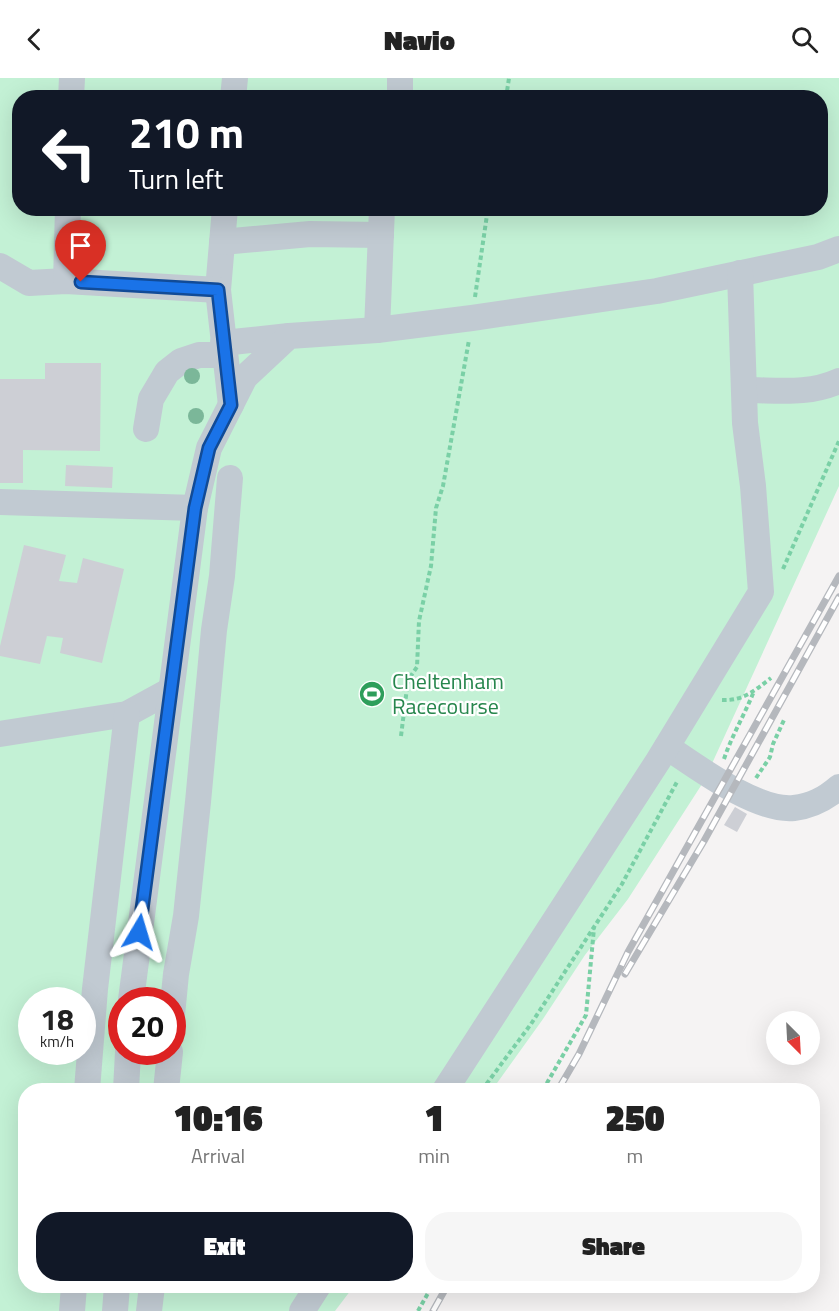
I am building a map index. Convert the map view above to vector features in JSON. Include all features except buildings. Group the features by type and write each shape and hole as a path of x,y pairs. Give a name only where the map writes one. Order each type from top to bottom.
{"lane":[{"path":"66,281 68,216"},
{"path":"224,216 218,290 231,405"},
{"path":"382,216 385,328"},
{"path":"385,328 395,216"},
{"path":"222,242 310,234 381,235"},
{"path":"146,429 151,399 167,372 182,361 199,355 289,336 472,318 657,291 818,258 839,249"},
{"path":"0,266 29,283 66,281 218,290"},
{"path":"450,1083 667,747 761,592 753,486 745,423 740,273"},
{"path":"133,987 195,508 209,448 245,376 289,336"},
{"path":"744,390 807,390 839,381"},
{"path":"175,987 186,916 214,630 222,576 230,478"},
{"path":"0,502 195,508"},
{"path":"0,734 127,714 171,690"},
{"path":"87,1083 94,989 127,714"},
{"path":"667,747 701,771 759,803 793,809 823,800 839,787"},
{"path":"126,1083 127,1065"},
{"path":"167,1083 169,1065"},
{"path":"72,1311 73,1293"},
{"path":"115,1311 116,1293"},
{"path":"149,1311 151,1293"},
{"path":"302,1311 314,1293"}],"path":[{"path":"401,736 408,680 417,667 419,621 431,566 436,508 443,486 487,216"},
{"path":"720,700 734,700 754,691 771,678"},
{"path":"701,771 708,760 721,766 754,691"},
{"path":"744,796 770,757 784,720"},
{"path":"487,1083 531,1023 594,927 586,1015 547,1083"},
{"path":"418,1311 428,1293"}],"green space":[{"name":"Cheltenham Racecourse","path":"0,78 839,78 839,486 704,781 628,899 585,955 497,1083 18,1083 18,1293 349,1293 335,1311 0,1311"}],"railway":[{"path":"562,1083 579,1054 628,952 839,576"},
{"path":"625,974 704,841 839,597"},
{"path":"433,1311 443,1293"}],"place":[{"name":"Cheltenham Racecourse","path":"372,694"}],"route":[{"path":"81,282 218,290 231,405 209,448 195,508 139,932"}]}
